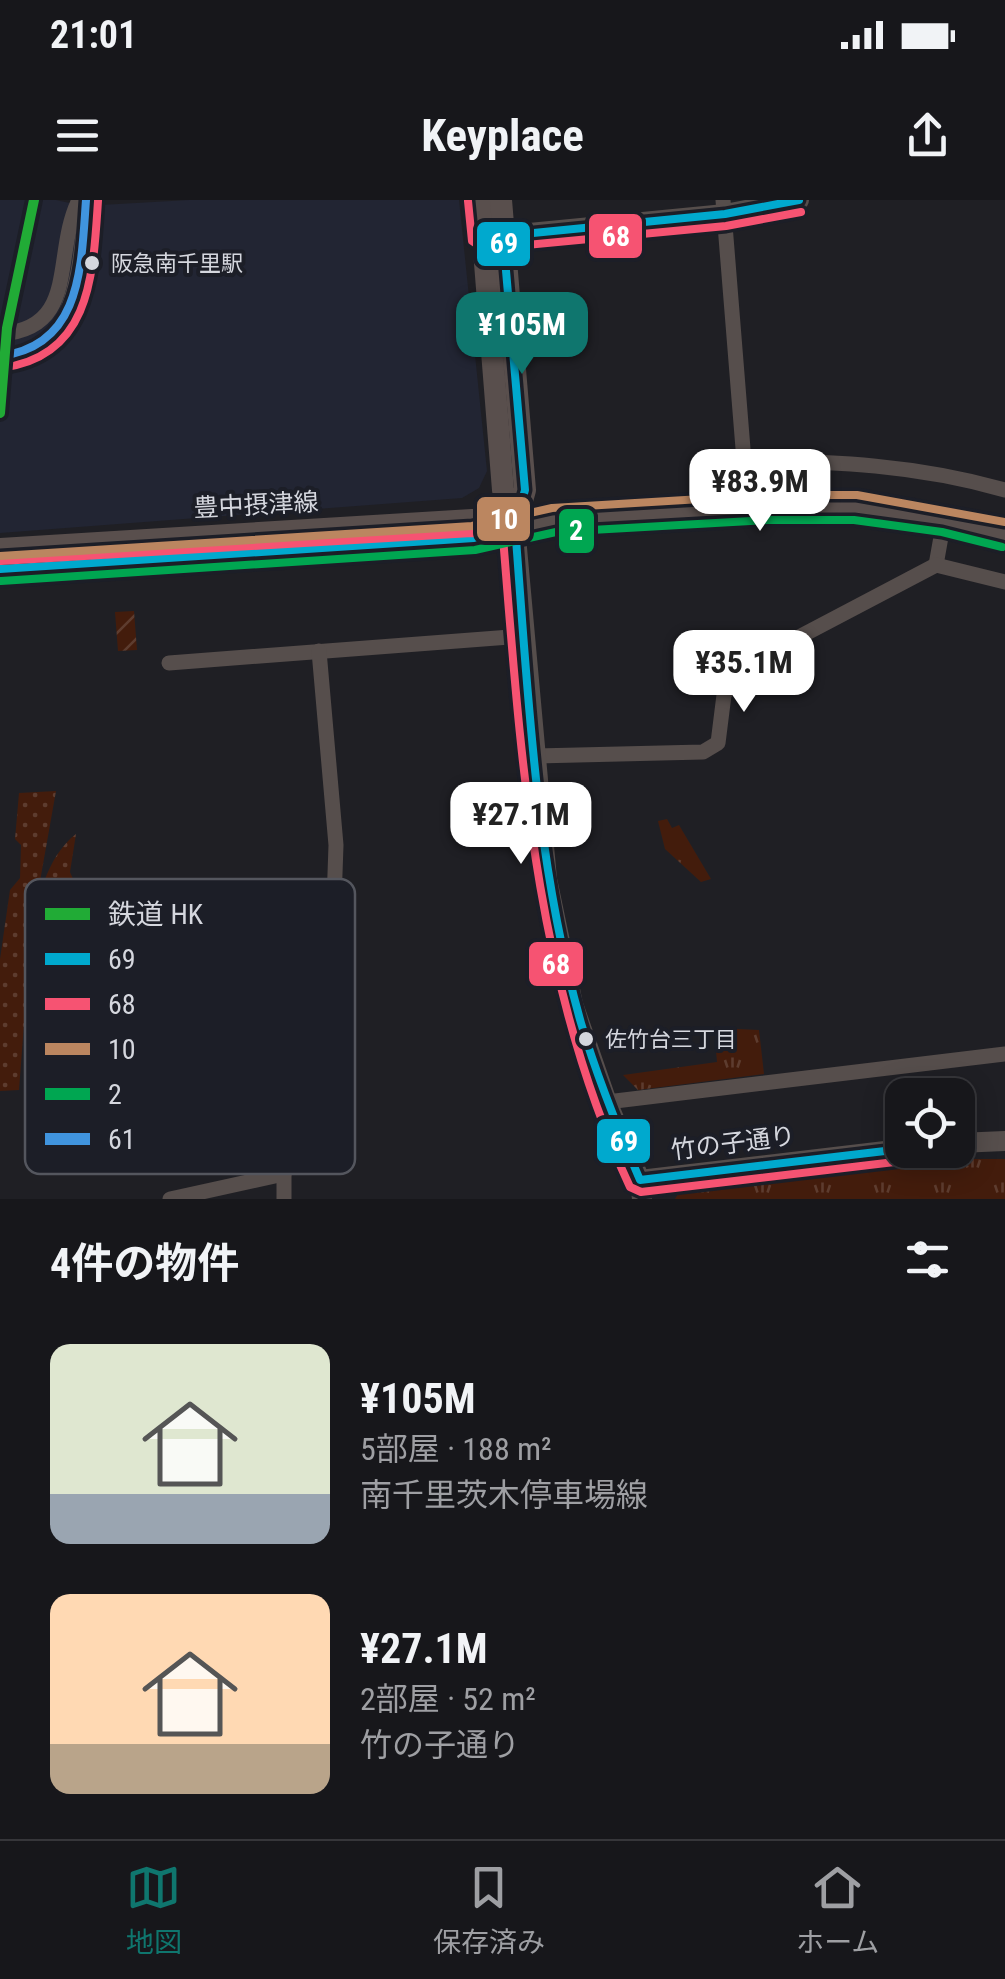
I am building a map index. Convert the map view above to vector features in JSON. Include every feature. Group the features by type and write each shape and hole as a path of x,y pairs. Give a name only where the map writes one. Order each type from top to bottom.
{"main road":[{"path":"480,200 494,236"},
{"path":"501,200 494,236 503,490 515,526"},
{"name":"豊中摂津線","path":"0,570 474,538 515,526 768,507 855,508 944,520 1005,535"},
{"name":"豊中摂津線","path":"0,549 472,520 515,526"}],"street":[{"path":"0,334 28,331 50,312 82,200"},
{"path":"0,356 36,349 61,323 70,298 82,200"},
{"path":"494,236 800,200"},
{"path":"724,207 744,461 852,461 918,468 1005,490"},
{"path":"936,565 944,520"},
{"name":"竹の子通り","path":"515,526 547,879 564,969 607,1102 641,1189 885,1151"},
{"path":"536,756 703,752 718,743 724,695 742,666 936,565 1005,582"},
{"path":"169,664 522,636"},
{"path":"319,651 336,845 335,879"},
{"path":"607,1102 1005,1054"},
{"path":"975,1142 1005,1141"},
{"path":"170,1199 284,1174 284,1199"},
{"path":"629,1199 641,1189"}],"shaded area":[{"path":"0,200 56,200 83,206 189,200 459,200 487,471 479,488 462,498 0,533"}],"green space":[{"path":"134,611 137,650 118,651 115,612"},
{"path":"56,791 40,879 25,879 25,1011 19,1090 0,1091 0,959 10,890 20,878 21,845 15,839 19,793"},
{"path":"667,819 672,828 679,825 711,879 701,882 665,849 658,821"},
{"path":"76,834 70,872 73,879 45,879 57,854"},
{"path":"714,1028 759,1030 764,1074 638,1090 623,1075 717,1062"},
{"path":"975,1159 1005,1159 1005,1199 675,1199 680,1191 885,1168 975,1168"}],"rail line":[{"name":"HK","path":"0,413 7,328 34,200"}],"transit line":[{"name":"61","path":"0,356 27,349 47,337 62,320 78,276 86,200"},
{"name":"69","path":"799,200 725,214 503,236 525,490 515,526 529,714 543,839 565,962 594,1063 640,1180 885,1151"},
{"name":"68","path":"1,368 31,361 53,348 70,330 89,283 98,201"},
{"name":"68","path":"468,201 472,241 484,249 726,226 801,212"},
{"name":"10","path":"0,556 472,526 552,508 767,495 857,495 1005,522"},
{"name":"2","path":"1,581 475,550 556,532 768,520 854,520 942,532 1002,547"},
{"name":"69","path":"0,569 474,538 515,526"},
{"name":"68","path":"1,561 472,533 503,537 526,786 552,950 572,1030 630,1187 641,1192 885,1163"}],"place":[{"name":"阪急南千里駅","path":"92,263"},
{"name":"佐竹台三丁目","path":"586,1039"}]}
